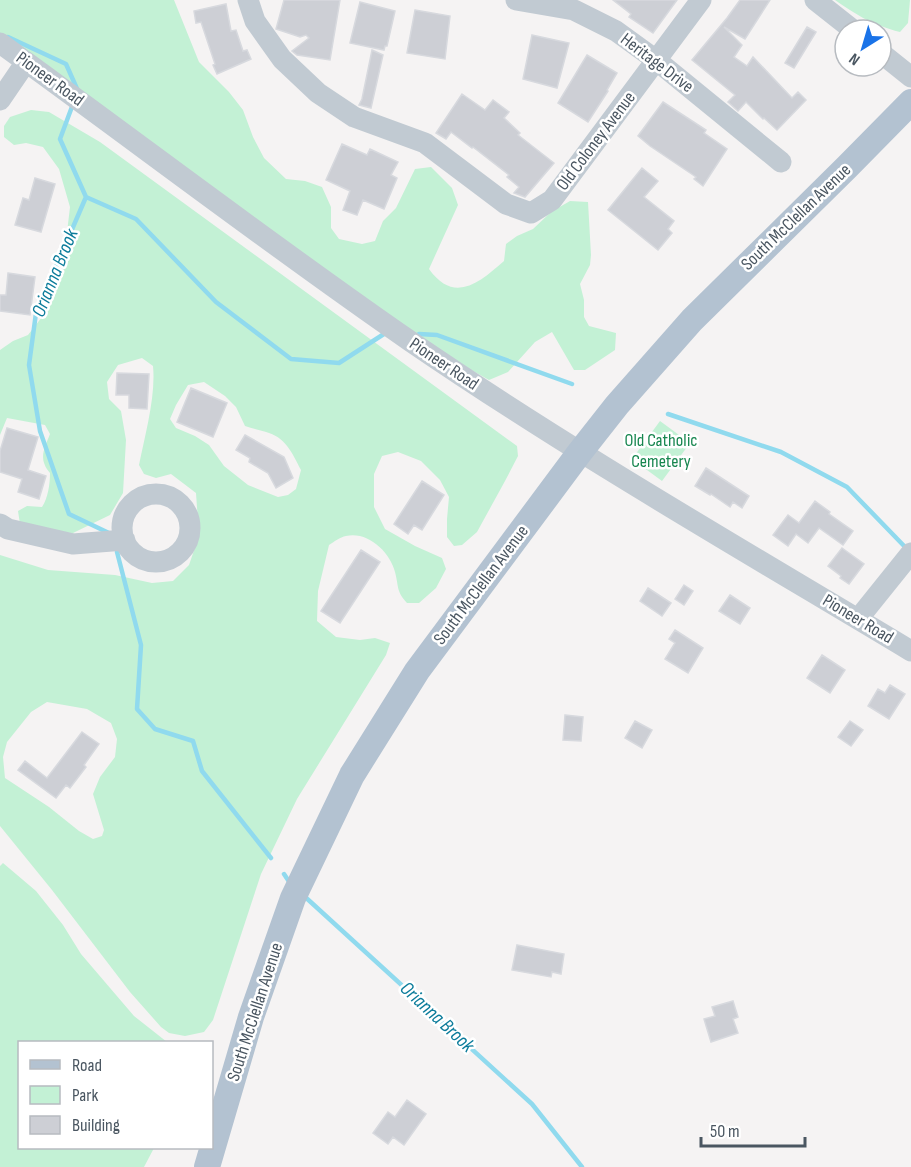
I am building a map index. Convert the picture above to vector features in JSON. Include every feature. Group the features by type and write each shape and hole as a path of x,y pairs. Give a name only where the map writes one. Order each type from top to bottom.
{"main road":[{"name":"South McClellan Avenue","path":"213,1147 251,1017 293,898 352,775 417,671 617,405 692,320 911,102"},
{"name":"South McClellan Avenue","path":"207,1167 212,1149"}],"street":[{"name":"Old Coloney Avenue","path":"248,0 255,21 282,59 318,93 354,117 425,143 506,204 531,213 552,200 701,0"},
{"name":"Heritage Drive","path":"516,0 574,10 616,31 656,60 781,162"},
{"path":"815,0 838,18"},
{"name":"Pioneer Road","path":"0,43 314,274 411,341 580,452 911,651"},
{"path":"0,100 26,62"},
{"path":"893,63 911,77"},
{"path":"0,524 8,529 73,544 125,540"},
{"path":"858,619 911,553"}],"green space":[{"path":"0,0 174,0 199,62 229,92 243,110 264,158 286,179 305,181 322,187 331,207 331,228 339,239 362,244 375,241 383,221 396,208 415,169 431,167 452,188 458,205 429,269 438,280 448,286 457,288 476,282 504,261 506,244 517,236 533,229 551,212 570,201 588,202 591,255 590,265 580,284 584,300 584,317 589,326 616,333 615,350 585,370 574,370 552,332 535,342 508,372 489,380 436,350 0,36"},
{"path":"835,0 910,0 908,23 900,32 893,30 893,18 864,18"},
{"path":"31,110 49,112 100,142 517,446 518,456 477,532 462,545 454,546 447,537 449,497 440,480 421,461 398,452 382,456 374,474 374,507 385,529 442,558 446,569 436,588 419,603 407,603 403,599 388,557 370,540 354,535 339,538 329,545 318,591 317,621 336,637 360,640 375,638 390,643 386,655 297,799 261,874 213,1020 204,1032 185,1036 169,1033 161,1027 130,992 0,826 0,555 48,570 115,575 152,583 173,581 189,565 199,536 196,493 171,474 156,478 144,474 139,465 154,378 153,366 142,358 118,365 107,382 109,399 121,411 126,440 123,493 110,515 73,533 48,532 20,524 18,511 27,506 42,507 46,499 50,473 44,463 43,454 50,434 45,425 7,418 0,435 0,350 28,335 49,308 62,275 70,207 59,169 43,147 26,143 14,145 4,137 4,126 10,117","holes":["204,382 225,396 236,407 245,426 266,432 285,443 301,470 296,489 288,495 278,497 248,485 224,466 209,445 176,428 170,419 188,385","47,702 87,709 111,723 117,739 115,757 100,777 93,794 104,830 102,836 93,839 79,831 49,807 5,778 3,757 7,742 31,712"]},
{"name":"Old Catholic Cemetery","path":"660,421 690,443 662,481 632,459"},
{"path":"3,863 36,891 63,925 81,954 134,1016 166,1041 18,1041 18,1149 153,1149 144,1167 0,1167 0,866"}],"building":[{"path":"284,0 340,0 330,60 297,55 292,51 309,38 306,35 300,37 276,29"},
{"path":"613,0 677,0 653,33 629,17 631,14"},
{"path":"740,0 770,0 745,39 724,27 742,45 734,57 747,66 753,57 792,98 798,92 806,100 777,130 746,102 738,111 728,102 735,95 692,60"},
{"path":"360,2 395,11 387,46 384,50 350,43"},
{"path":"226,4 231,31 236,30 243,51 247,50 251,59 217,74 201,22 196,23 194,11"},
{"path":"415,10 450,16 445,59 407,53"},
{"path":"807,27 816,32 794,68 785,63"},
{"path":"532,35 569,43 557,88 523,79"},
{"path":"372,50 383,55 371,108 359,105"},
{"path":"587,55 617,73 588,122 558,103"},
{"path":"462,94 485,110 493,100 509,112 504,118 520,133 518,135 554,163 525,197 514,193 519,187 507,177 509,175 473,147 451,132 446,139 436,133"},
{"path":"663,102 706,130 704,133 727,149 703,186 694,179 696,177 638,136"},
{"path":"342,144 367,155 370,149 398,162 391,175 397,178 384,209 363,200 357,215 343,210 350,191 326,180"},
{"path":"642,168 658,181 644,197 674,221 668,229 672,233 658,250 608,210"},
{"path":"35,178 55,184 41,232 15,225 23,198 29,200"},
{"path":"8,273 35,277 30,315 0,311 0,295 6,295"},
{"path":"117,373 149,374 147,409 129,408 129,395 116,395"},
{"path":"191,388 227,403 213,437 177,422"},
{"path":"7,428 38,437 28,470 46,476 39,499 18,492 22,479 0,472 0,451"},
{"path":"245,435 284,457 293,478 276,488 268,473 249,462 250,458 236,450"},
{"path":"706,468 749,496 742,508 733,502 730,507 695,486"},
{"path":"422,481 444,495 422,530 414,525 408,534 394,524"},
{"path":"815,501 853,531 843,545 819,528 808,543 796,534 788,546 773,535 788,515 799,523"},
{"path":"842,548 864,564 849,584 828,566"},
{"path":"361,550 380,562 340,623 321,611"},
{"path":"684,585 693,591 684,605 675,599"},
{"path":"648,588 671,603 662,616 640,601"},
{"path":"730,595 750,608 740,624 719,611"},
{"path":"675,630 703,648 688,673 665,659 675,643 669,639"},
{"path":"822,655 845,670 830,693 807,678"},
{"path":"890,685 905,694 889,719 868,706 878,689 885,693"},
{"path":"565,715 583,717 581,741 563,740"},
{"path":"635,721 652,730 642,748 625,738"},
{"path":"850,721 863,730 851,746 838,737"},
{"path":"82,732 99,744 84,765 86,767 70,788 66,785 56,798 18,770 25,761 47,778"},
{"path":"517,945 564,954 561,974 552,972 551,977 512,970"},
{"path":"733,1001 738,1017 733,1019 738,1033 711,1042 704,1019 715,1016 712,1007"},
{"path":"407,1100 426,1114 404,1145 393,1137 388,1144 373,1133 388,1112 395,1117"}],"waterway":[{"name":"Orianna Brook","path":"8,37 66,64 78,91"},
{"name":"Orianna Brook","path":"73,104 60,139 86,197 36,313 29,365 40,431 69,514 111,534"},
{"path":"86,197 136,219 216,302 291,359 339,363 387,332"},
{"path":"419,334 437,335 572,384"},
{"path":"668,414 781,452 847,487 907,549"},
{"name":"Orianna Brook","path":"117,552 141,645 137,709 155,729 193,741 202,771 271,858"},
{"name":"Orianna Brook","path":"284,874 290,883"},
{"name":"Orianna Brook","path":"303,895 532,1104 582,1167"}]}
